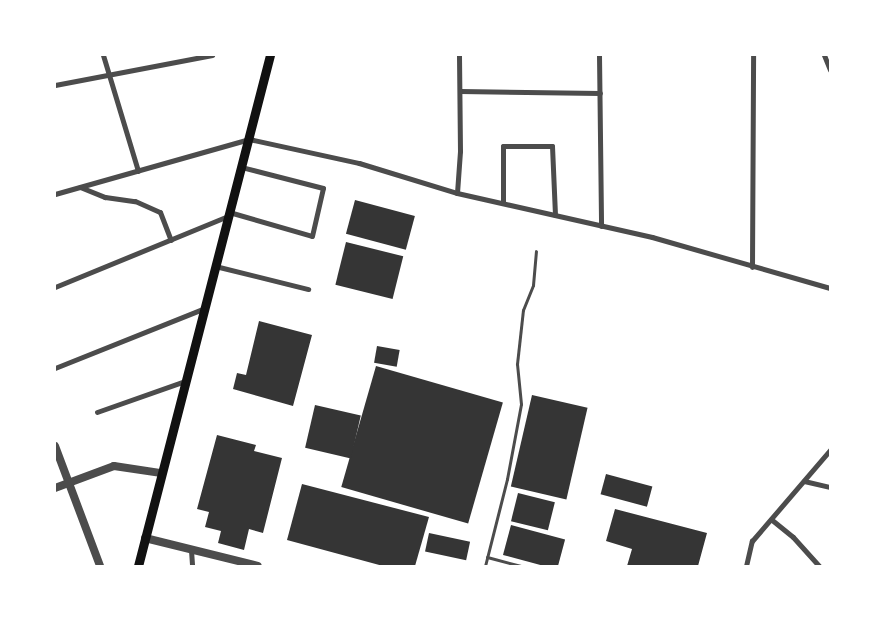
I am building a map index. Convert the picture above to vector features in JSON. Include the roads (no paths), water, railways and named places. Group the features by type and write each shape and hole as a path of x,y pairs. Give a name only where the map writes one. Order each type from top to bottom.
{"main road":[{"path":"138,566 270,55"}],"street":[{"path":"103,55 138,170"},
{"path":"55,85 212,55"},
{"path":"457,193 460,90 459,55"},
{"path":"599,55 601,226"},
{"path":"752,267 753,55"},
{"path":"824,55 830,70"},
{"path":"460,90 600,92"},
{"path":"55,194 249,139 359,163 457,193 601,226 830,288"},
{"path":"503,203 503,146 552,146 555,215"},
{"path":"55,287 228,214 312,236 323,188 241,167"},
{"path":"80,187 105,197 135,201 160,212 170,240"},
{"path":"215,266 308,289"},
{"path":"55,368 204,308"},
{"path":"97,412 185,381"},
{"path":"55,446 100,566"},
{"path":"746,566 752,541 772,520 830,450"},
{"path":"55,488 114,466 161,473"},
{"path":"804,481 830,487"},
{"path":"772,520 793,536 819,566"},
{"path":"145,538 253,565"},
{"path":"191,550 192,566"}],"lane":[{"path":"485,566 507,479 520,404 517,364 523,310 533,285 536,251"},
{"path":"487,557 521,566"}]}
